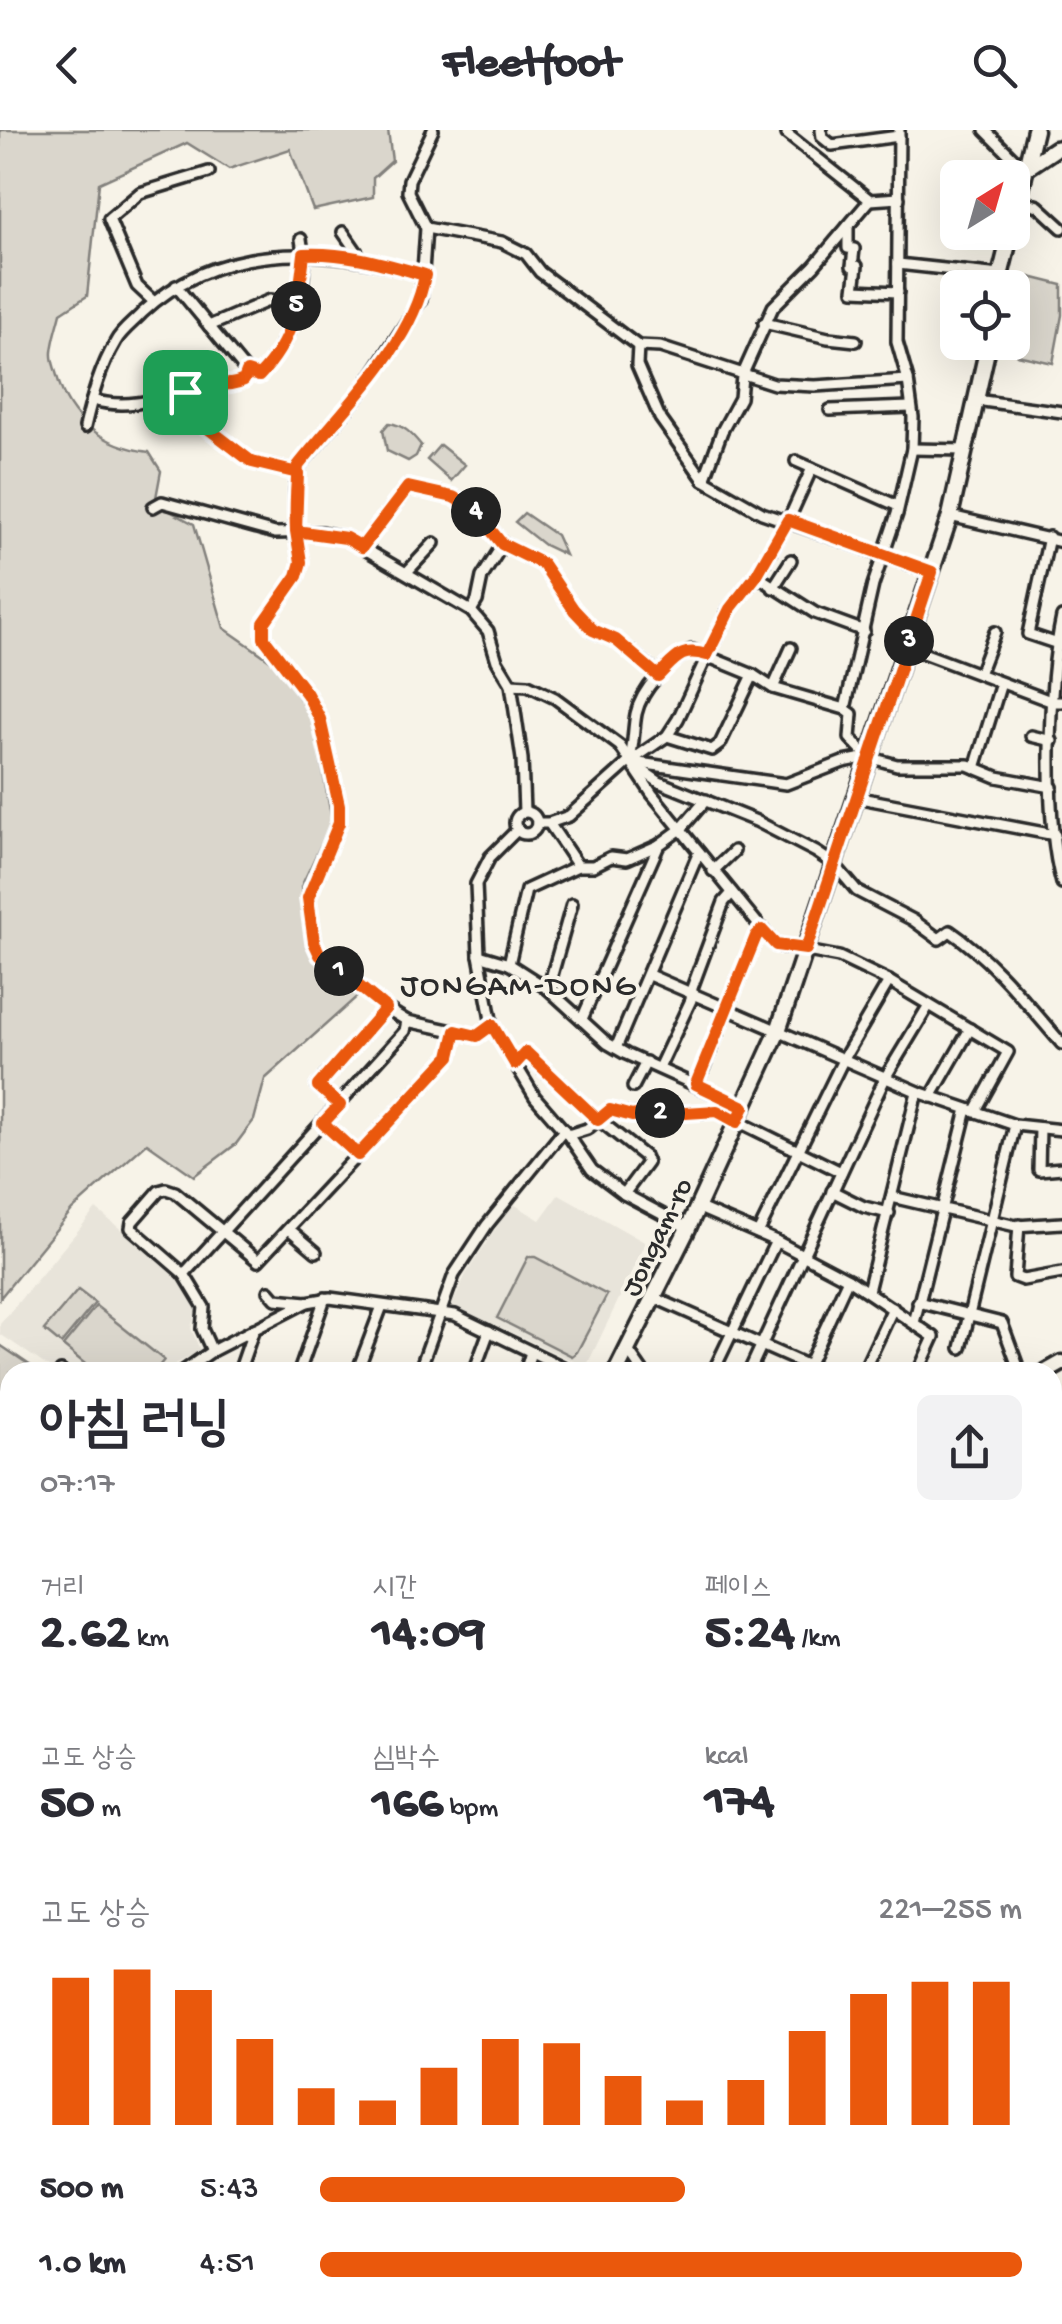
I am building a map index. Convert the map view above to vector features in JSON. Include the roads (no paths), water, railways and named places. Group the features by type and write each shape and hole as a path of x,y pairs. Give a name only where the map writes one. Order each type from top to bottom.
{"main road":[{"path":"1027,160 1035,130"},
{"path":"1030,165 1055,148 1062,148"},
{"name":"Jongam-ro","path":"621,1362 688,1228 778,1030 950,516 985,360"}],"street":[{"path":"433,130 409,180 408,192 426,228 421,300 359,395 298,466 296,531 301,562 297,576 264,623 264,638 307,694 320,719 339,805 339,823 308,898 314,942 320,955 408,1021 477,1036 492,1025"},
{"path":"821,130 822,137 832,145 865,135 899,133 897,342 912,407 912,450 845,709"},
{"path":"985,130 1015,160"},
{"path":"787,134 870,200 899,198"},
{"path":"154,302 137,286 109,219 140,194 209,172"},
{"path":"704,480 722,431 740,398 742,376 772,307 870,200"},
{"path":"1030,203 1062,228"},
{"path":"848,226 848,248 854,248 852,266 857,266 854,290 898,292"},
{"path":"426,228 502,242 526,254 540,272 638,346 660,346 774,384 815,386 908,380"},
{"path":"343,232 362,258"},
{"path":"176,286 247,372 259,376 276,358 290,333 304,254 301,239"},
{"path":"85,427 96,383 118,337 154,302 187,278 238,262 325,253 362,258 425,275"},
{"path":"898,264 940,271"},
{"path":"209,326 270,300 297,302"},
{"path":"764,322 856,341"},
{"path":"638,346 638,366 660,418 704,480 762,513 932,572"},
{"path":"92,400 116,406 136,405 201,384 236,384 244,380 247,372"},
{"path":"185,392 201,423 252,462 298,473"},
{"path":"976,400 1062,412"},
{"path":"830,410 912,407"},
{"path":"912,450 965,450"},
{"path":"796,461 898,506"},
{"path":"538,822 549,823 569,816 629,762 667,736 730,609 756,576 812,468"},
{"path":"362,547 408,487 453,497 473,508 502,544 543,564 574,610 593,630 616,640 658,676"},
{"path":"153,506 162,502 276,533 296,531 346,538 471,611 488,631 497,661 511,684 522,759 524,812"},
{"path":"950,516 1062,542"},
{"path":"1049,537 1028,634 1058,644"},
{"path":"408,572 434,543"},
{"path":"471,611 478,601 482,577 502,544"},
{"path":"773,588 791,560"},
{"path":"756,576 815,613 864,631"},
{"path":"1062,617 1052,741 1057,768 1052,787 1055,834 1062,884"},
{"path":"978,674 995,632"},
{"path":"907,647 1057,702"},
{"path":"774,688 791,648"},
{"path":"629,762 637,710 658,676 679,655 692,650 774,688 845,709 852,714 850,738 868,757"},
{"path":"704,772 753,676"},
{"path":"975,768 1001,682"},
{"path":"511,684 528,686 555,698 620,746 713,871 776,945 839,957 888,981 1008,1052 971,1110 940,1209 914,1322"},
{"path":"667,736 712,750"},
{"path":"1032,736 1052,741"},
{"path":"629,762 786,784 843,762 868,757 897,765 975,768 1052,787"},
{"path":"629,762 659,782 756,821 834,864 857,891 913,920 939,939 950,931 975,948 1062,1044"},
{"path":"855,797 1055,834"},
{"path":"510,964 526,890 578,866 593,866 611,857 627,859 659,845 681,829 706,800"},
{"path":"524,812 534,814 538,822"},
{"path":"524,812 516,819 518,830 524,834 532,832 538,822"},
{"path":"549,823 578,866"},
{"path":"518,830 490,858 476,884 479,955 492,1025 534,1097 592,1170 624,1194 688,1228"},
{"path":"582,1019 659,845"},
{"path":"713,871 734,850"},
{"path":"616,1048 699,852"},
{"path":"660,1068 692,994 724,902 732,893"},
{"path":"548,989 572,904"},
{"path":"696,1084 756,936 762,930"},
{"path":"479,955 510,964 548,989 616,1048 744,1107"},
{"path":"649,975 917,1092 1014,1125 1062,1130"},
{"path":"758,1233 796,1151 888,981"},
{"path":"754,1362 885,1078 929,1005"},
{"path":"340,1105 318,1086 386,1008"},
{"path":"184,1274 405,1032 408,1021"},
{"path":"931,1097 970,1029"},
{"path":"212,1351 202,1329 204,1307 184,1274 134,1232 132,1222 166,1188 256,1262 450,1056 456,1031"},
{"path":"515,1064 526,1052 598,1120 644,1156 647,1163 624,1194"},
{"path":"634,1087 646,1062"},
{"path":"868,1291 917,1092"},
{"path":"423,1362 454,1275 487,1224 566,1133 586,1129 610,1110 632,1116 717,1111 841,1172"},
{"path":"323,1123 358,1155"},
{"path":"961,1348 1014,1125"},
{"path":"1040,1128 1039,1170 1062,1168"},
{"path":"832,1191 864,1207 889,1212"},
{"path":"892,1197 1019,1226 1062,1222"},
{"path":"697,1207 776,1241 848,1279 914,1322 934,1337 923,1362"},
{"path":"1019,1226 1015,1276 1023,1280 1062,1272"},
{"path":"289,1229 316,1252"},
{"path":"718,1362 776,1241"},
{"path":"809,1362 848,1279"},
{"path":"269,1292 276,1299 306,1302"},
{"path":"654,1296 793,1362"},
{"path":"196,1362 306,1302 326,1298 455,1315 552,1362"},
{"path":"302,1362 326,1298"},
{"path":"918,1302 1002,1322 1016,1362"},
{"path":"362,1362 382,1306"},
{"path":"868,1362 893,1308"},
{"path":"242,1362 254,1328"},
{"path":"478,1362 489,1332"},
{"path":"628,1349 636,1362"},
{"path":"528,1362 531,1352"}],"district":[{"name":"JONGAM-DONG","path":"519,983"}]}
